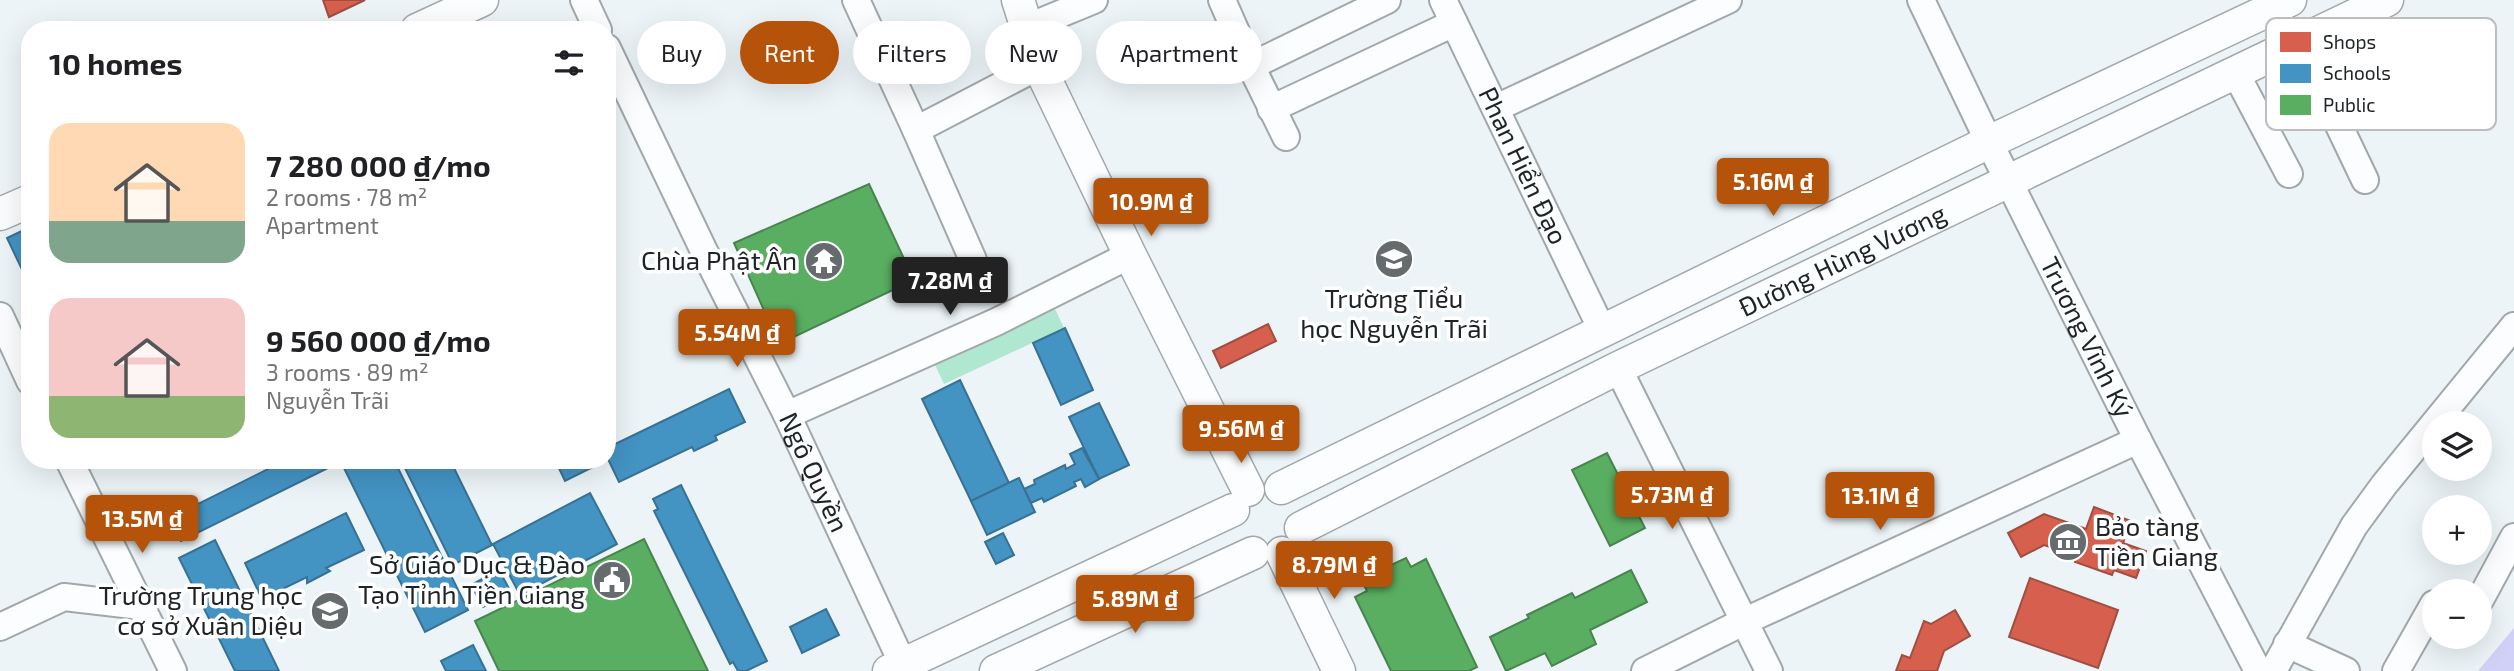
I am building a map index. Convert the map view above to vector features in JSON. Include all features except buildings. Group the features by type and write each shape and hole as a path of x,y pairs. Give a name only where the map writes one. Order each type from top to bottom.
{"main road":[{"path":"436,21 482,0"},
{"name":"Đường Hùng Vương","path":"1281,488 1989,142 2290,0"},
{"name":"Đường Hùng Vương","path":"2349,18 2387,0"},
{"name":"Đường Hùng Vương","path":"1301,528 1618,368 2266,57"},
{"path":"1049,84 1130,254 1240,500 1230,522 1234,536 1242,546 1267,553 1339,671"},
{"path":"0,214 21,205"},
{"path":"900,669 1240,500 1259,486 1281,488 1292,495 1298,504 1302,515 1298,538 996,671"}],"street":[{"path":"584,0 594,21"},
{"path":"856,0 973,260"},
{"path":"1022,14 1094,0"},
{"path":"1222,0 1231,21"},
{"path":"1262,61 1387,0"},
{"path":"1496,108 1728,0"},
{"name":"Trương Vĩnh Ký","path":"1921,0 2138,440 2258,671"},
{"path":"1271,108 1448,11"},
{"name":"Phan Hiển Đạo","path":"1448,11 1602,330"},
{"name":"Ngô Quyền","path":"616,67 704,251 787,415 900,669"},
{"path":"2235,72 2289,174"},
{"path":"916,130 1005,84"},
{"path":"1260,84 1286,137"},
{"path":"2341,130 2365,180"},
{"path":"787,415 996,322 1130,254"},
{"path":"0,316 21,361"},
{"path":"2273,671 2354,526 2384,485 2514,326"},
{"path":"1618,368 1769,671"},
{"path":"1645,671 1743,622 2138,440"},
{"path":"73,469 173,671"},
{"path":"2491,579 2514,537"},
{"path":"0,627 64,597 141,606"},
{"path":"2396,671 2422,625"},
{"path":"2287,644 2346,671"}],"green space":[{"path":"1047,292 1064,328 944,384 927,348"}],"water":[{"path":"2514,628 2514,671 2478,671"}],"place":[{"name":"Trường Tiểu học Nguyễn Trãi","path":"1394,259"},
{"name":"Chùa Phật Ân","path":"824,261"},
{"name":"Bảo tàng Tiền Giang","path":"2068,542"},
{"name":"Sở Giáo Dục & Đào Tạo Tỉnh Tiền Giang","path":"612,580"},
{"name":"Trường Trung học cơ sở Xuân Diệu","path":"330,611"}]}
